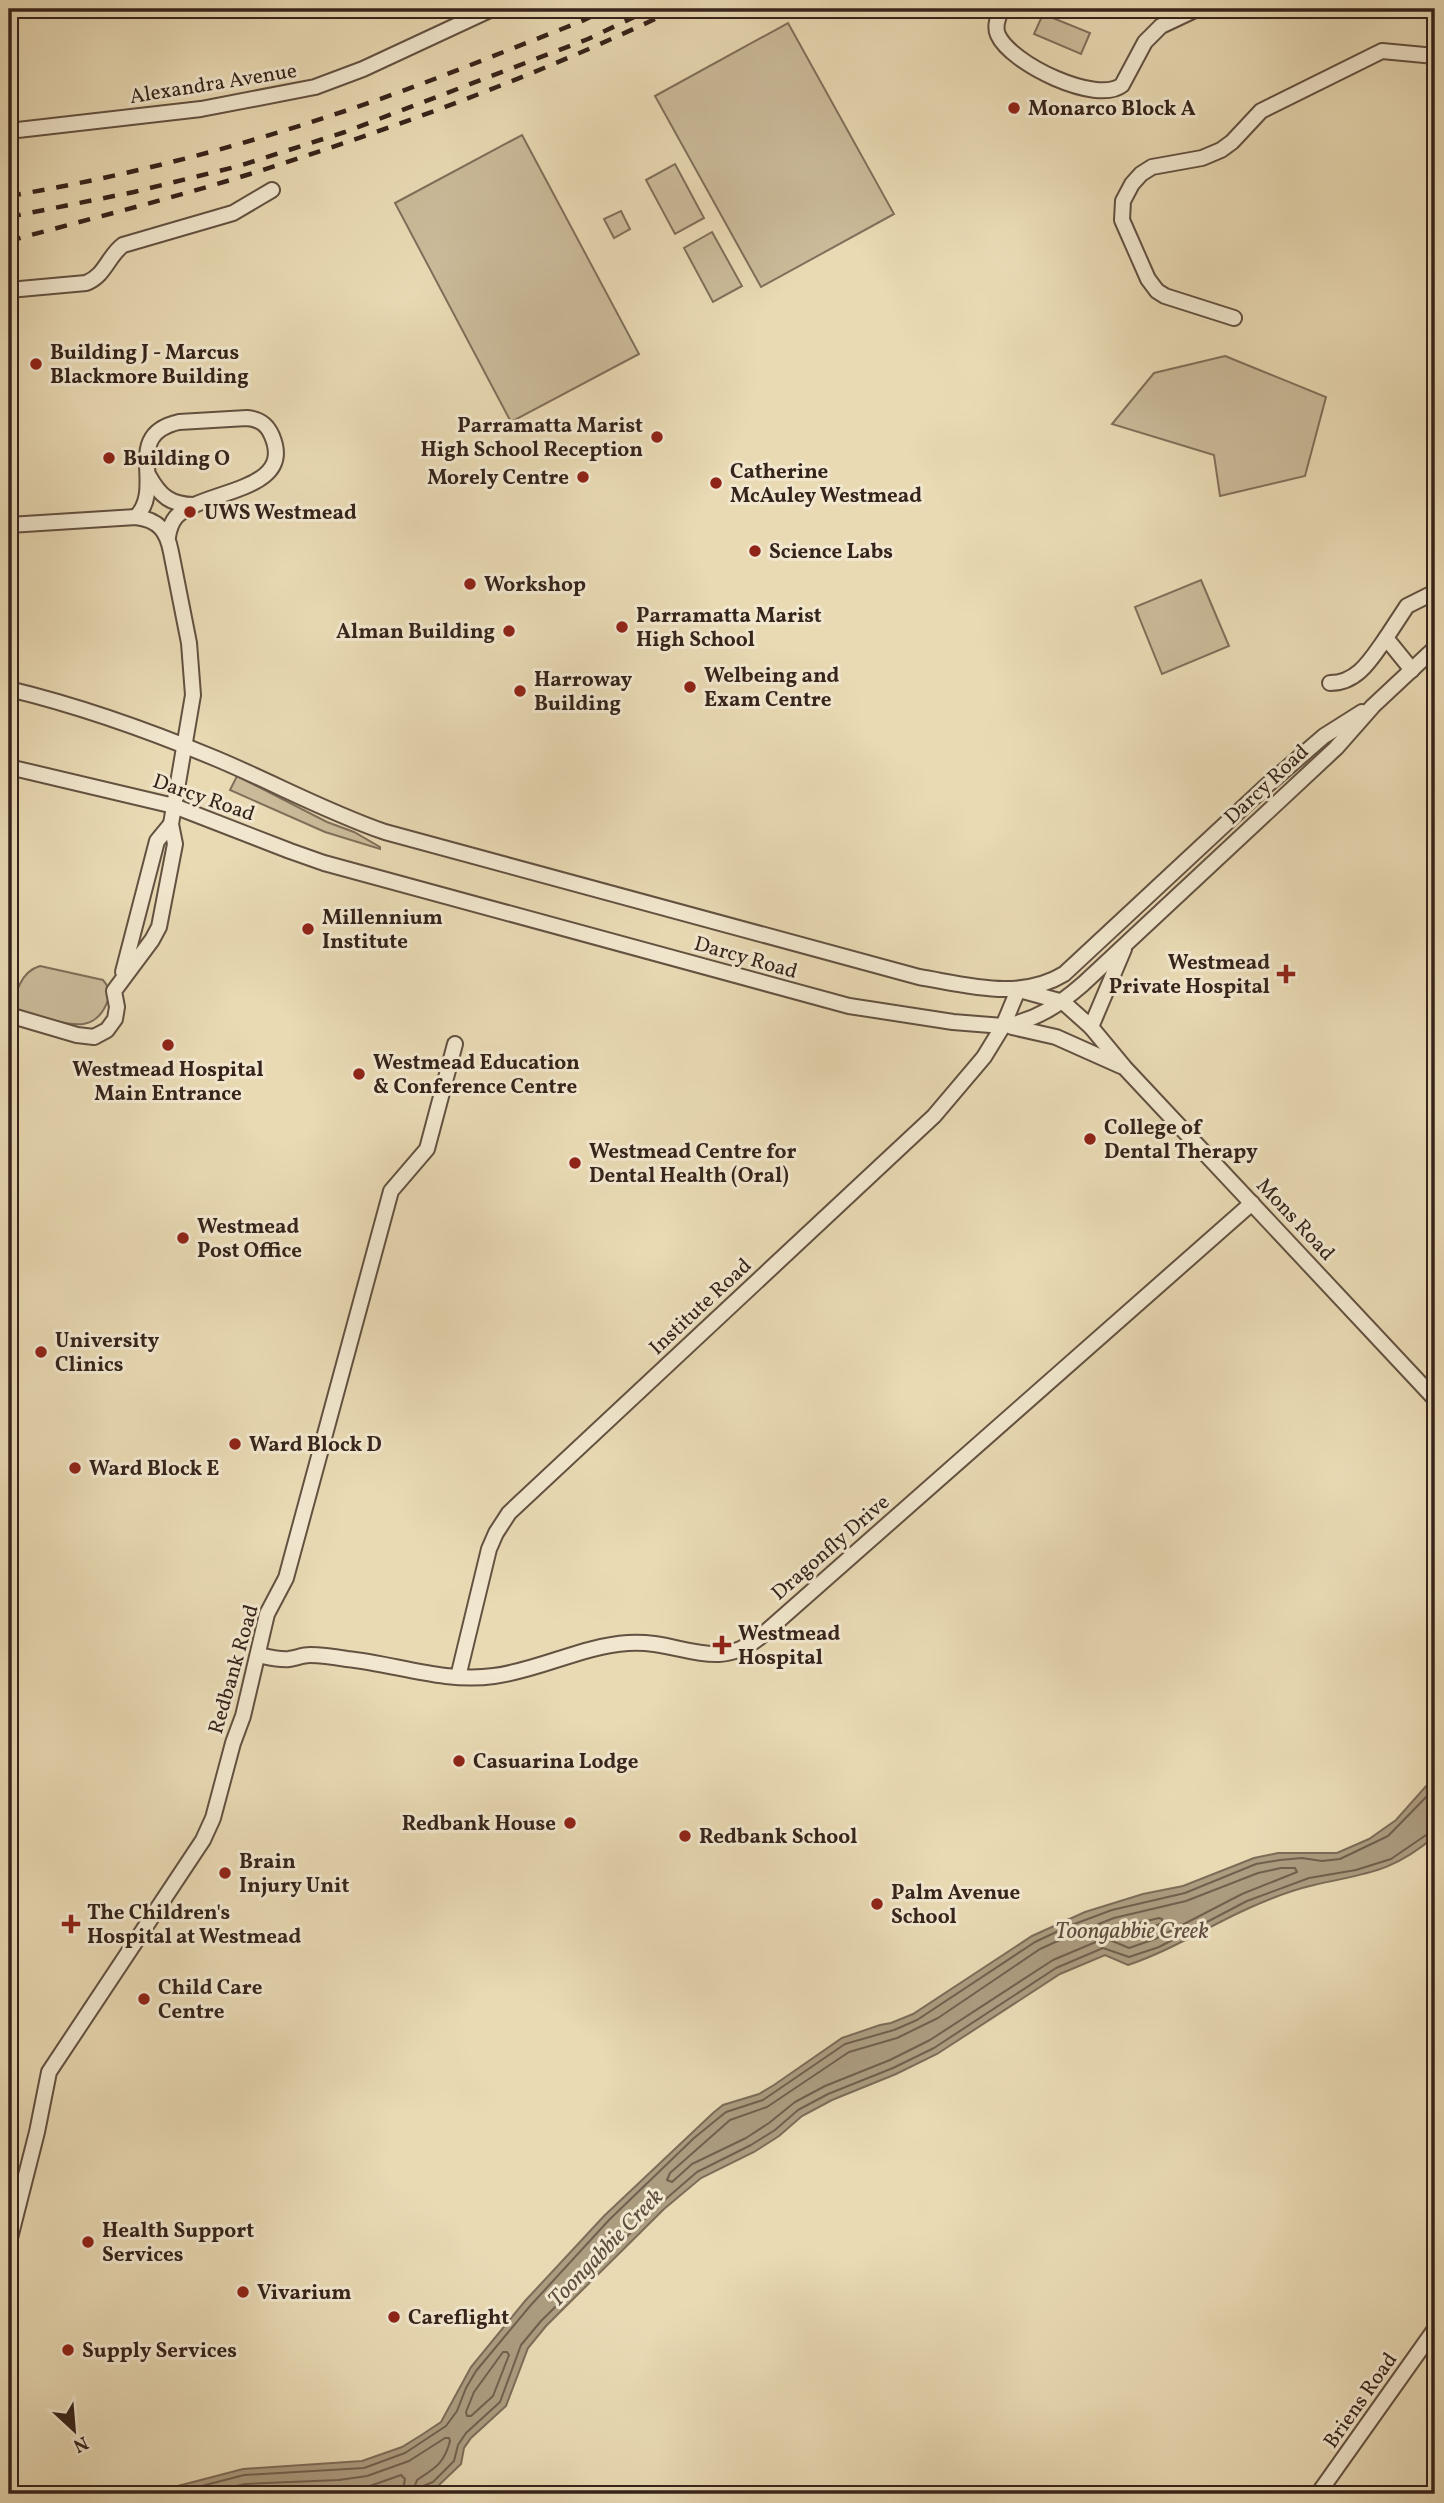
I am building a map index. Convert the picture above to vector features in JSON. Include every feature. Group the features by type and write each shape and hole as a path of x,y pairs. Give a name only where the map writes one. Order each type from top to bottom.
{"street":[{"name":"Alexandra Avenue","path":"9,131 201,109 315,87 363,69 492,9"},
{"path":"1002,9 996,29 1009,52 1032,68 1054,78 1103,90 1117,90 1122,85 1145,42 1161,26 1198,9"},
{"path":"1234,317 1165,296 1157,291 1148,279 1122,220 1124,201 1132,184 1152,167 1202,158 1221,150 1261,111 1382,51 1435,56"},
{"path":"9,290 86,283 96,279 115,251 123,245 233,213 272,190"},
{"path":"136,517 147,502 147,449 151,439 169,424 257,419 268,430 275,447 276,457 267,474 246,486 194,505 177,516 168,537"},
{"path":"148,473 165,498 183,505 194,505"},
{"path":"9,525 136,517 159,524 168,537 192,670 193,695 170,824 157,841 122,977"},
{"path":"1330,683 1351,679 1360,673 1407,606 1435,593"},
{"path":"1386,638 1412,670"},
{"name":"Darcy Road","path":"9,767 174,806 324,863 602,937 792,992 906,1016 1003,1026 1034,1018 1063,1002 1336,748 1373,706 1435,648"},
{"name":"Darcy Road","path":"9,690 99,714 185,746 331,813 385,832 894,970 974,986 1018,990 1042,985 1064,974 1165,878 1324,736 1373,706"},
{"path":"9,1015 77,1035 94,1037 102,1034 115,1019 117,1013 114,991 159,927 175,844 170,824"},
{"path":"1165,878 1173,879 1189,873 1240,837"},
{"path":"1091,1027 1126,944"},
{"name":"Mons Road","path":"1018,990 1063,1002 1091,1027 1125,1068 1435,1399"},
{"name":"Institute Road","path":"458,1677 489,1549 496,1532 509,1513 934,1116 975,1068 1003,1026 1018,990"},
{"name":"Mons Road","path":"1003,1026 1056,1037 1125,1068"},
{"name":"Redbank Road","path":"9,2242 37,2132 48,2073 203,1840 213,1818 233,1742 243,1716 267,1614 286,1577 391,1191 427,1149 455,1044"},
{"name":"Dragonfly Drive","path":"258,1655 279,1659 312,1655 352,1659 458,1677 496,1676 586,1650 619,1644 648,1642 724,1655 748,1647 1252,1203"},
{"name":"Briens Road","path":"1318,2494 1435,2329"}],"shaded area":[{"path":"1043,14 1090,33 1081,54 1034,34"},
{"path":"788,23 894,214 761,287 655,96"},
{"path":"522,135 639,354 511,422 395,203"},
{"path":"675,164 704,218 675,234 646,180"},
{"path":"621,211 630,229 614,238 604,219"},
{"path":"712,232 742,286 713,302 684,248"},
{"path":"1225,356 1326,397 1305,476 1220,496 1214,455 1112,424 1154,373"},
{"path":"1201,580 1229,646 1162,674 1135,607"},
{"path":"237,776 327,822 354,832 380,849 325,832 230,790"},
{"path":"40,966 103,980 109,995 101,1013 89,1022 75,1024 18,1012 16,998 20,984 28,973"}],"water":[{"name":"Toongabbie Creek","path":"1435,1776 1435,1836 1405,1858 1378,1870 1306,1887 1273,1898 1128,1965 1105,1955 1060,1974 937,2054 832,2100 802,2116 779,2136 754,2152 701,2178 664,2209 546,2326 528,2348 506,2406 471,2438 464,2448 461,2464 436,2488 420,2494 147,2494 243,2469 362,2461 402,2447 441,2422 471,2367 525,2301 604,2216 723,2105 759,2094 842,2038 913,2014 1032,1936 1085,1912 1143,1894 1183,1886 1254,1858 1278,1853 1337,1853 1369,1839 1396,1820"}],"railway":[{"path":"9,196 136,171 304,124 434,79 607,9"},
{"path":"9,217 134,192 239,166 345,132 588,39 651,9"},
{"path":"9,241 220,183 358,138 519,78 676,9"}],"place":[{"name":"Monarco Block A","path":"1014,108"},
{"name":"Building J - Marcus Blackmore Building","path":"36,364"},
{"name":"Parramatta Marist High School Reception","path":"657,437"},
{"name":"Building O","path":"109,458"},
{"name":"Morely Centre","path":"583,477"},
{"name":"Catherine McAuley Westmead","path":"716,483"},
{"name":"UWS Westmead","path":"190,512"},
{"name":"Science Labs","path":"755,551"},
{"name":"Workshop","path":"470,584"},
{"name":"Parramatta Marist High School","path":"622,627"},
{"name":"Alman Building","path":"509,631"},
{"name":"Welbeing and Exam Centre","path":"690,687"},
{"name":"Harroway Building","path":"520,691"},
{"name":"Millennium Institute","path":"308,929"},
{"name":"Westmead Private Hospital","path":"1286,974"},
{"name":"Westmead Hospital Main Entrance","path":"168,1045"},
{"name":"Westmead Education & Conference Centre","path":"359,1074"},
{"name":"College of Dental Therapy","path":"1090,1139"},
{"name":"Westmead Centre for Dental Health (Oral)","path":"575,1163"},
{"name":"Westmead Post Office","path":"183,1238"},
{"name":"University Clinics","path":"41,1352"},
{"name":"Ward Block D","path":"235,1444"},
{"name":"Ward Block E","path":"75,1468"},
{"name":"Westmead Hospital","path":"722,1645"},
{"name":"Casuarina Lodge","path":"459,1761"},
{"name":"Redbank House","path":"570,1823"},
{"name":"Redbank School","path":"685,1836"},
{"name":"Brain Injury Unit","path":"225,1873"},
{"name":"Palm Avenue School","path":"877,1904"},
{"name":"The Children's Hospital at Westmead","path":"71,1924"},
{"name":"Child Care Centre","path":"144,1999"},
{"name":"Health Support Services","path":"88,2242"},
{"name":"Vivarium","path":"243,2292"},
{"name":"Careflight","path":"394,2317"},
{"name":"Supply Services","path":"68,2350"}]}
